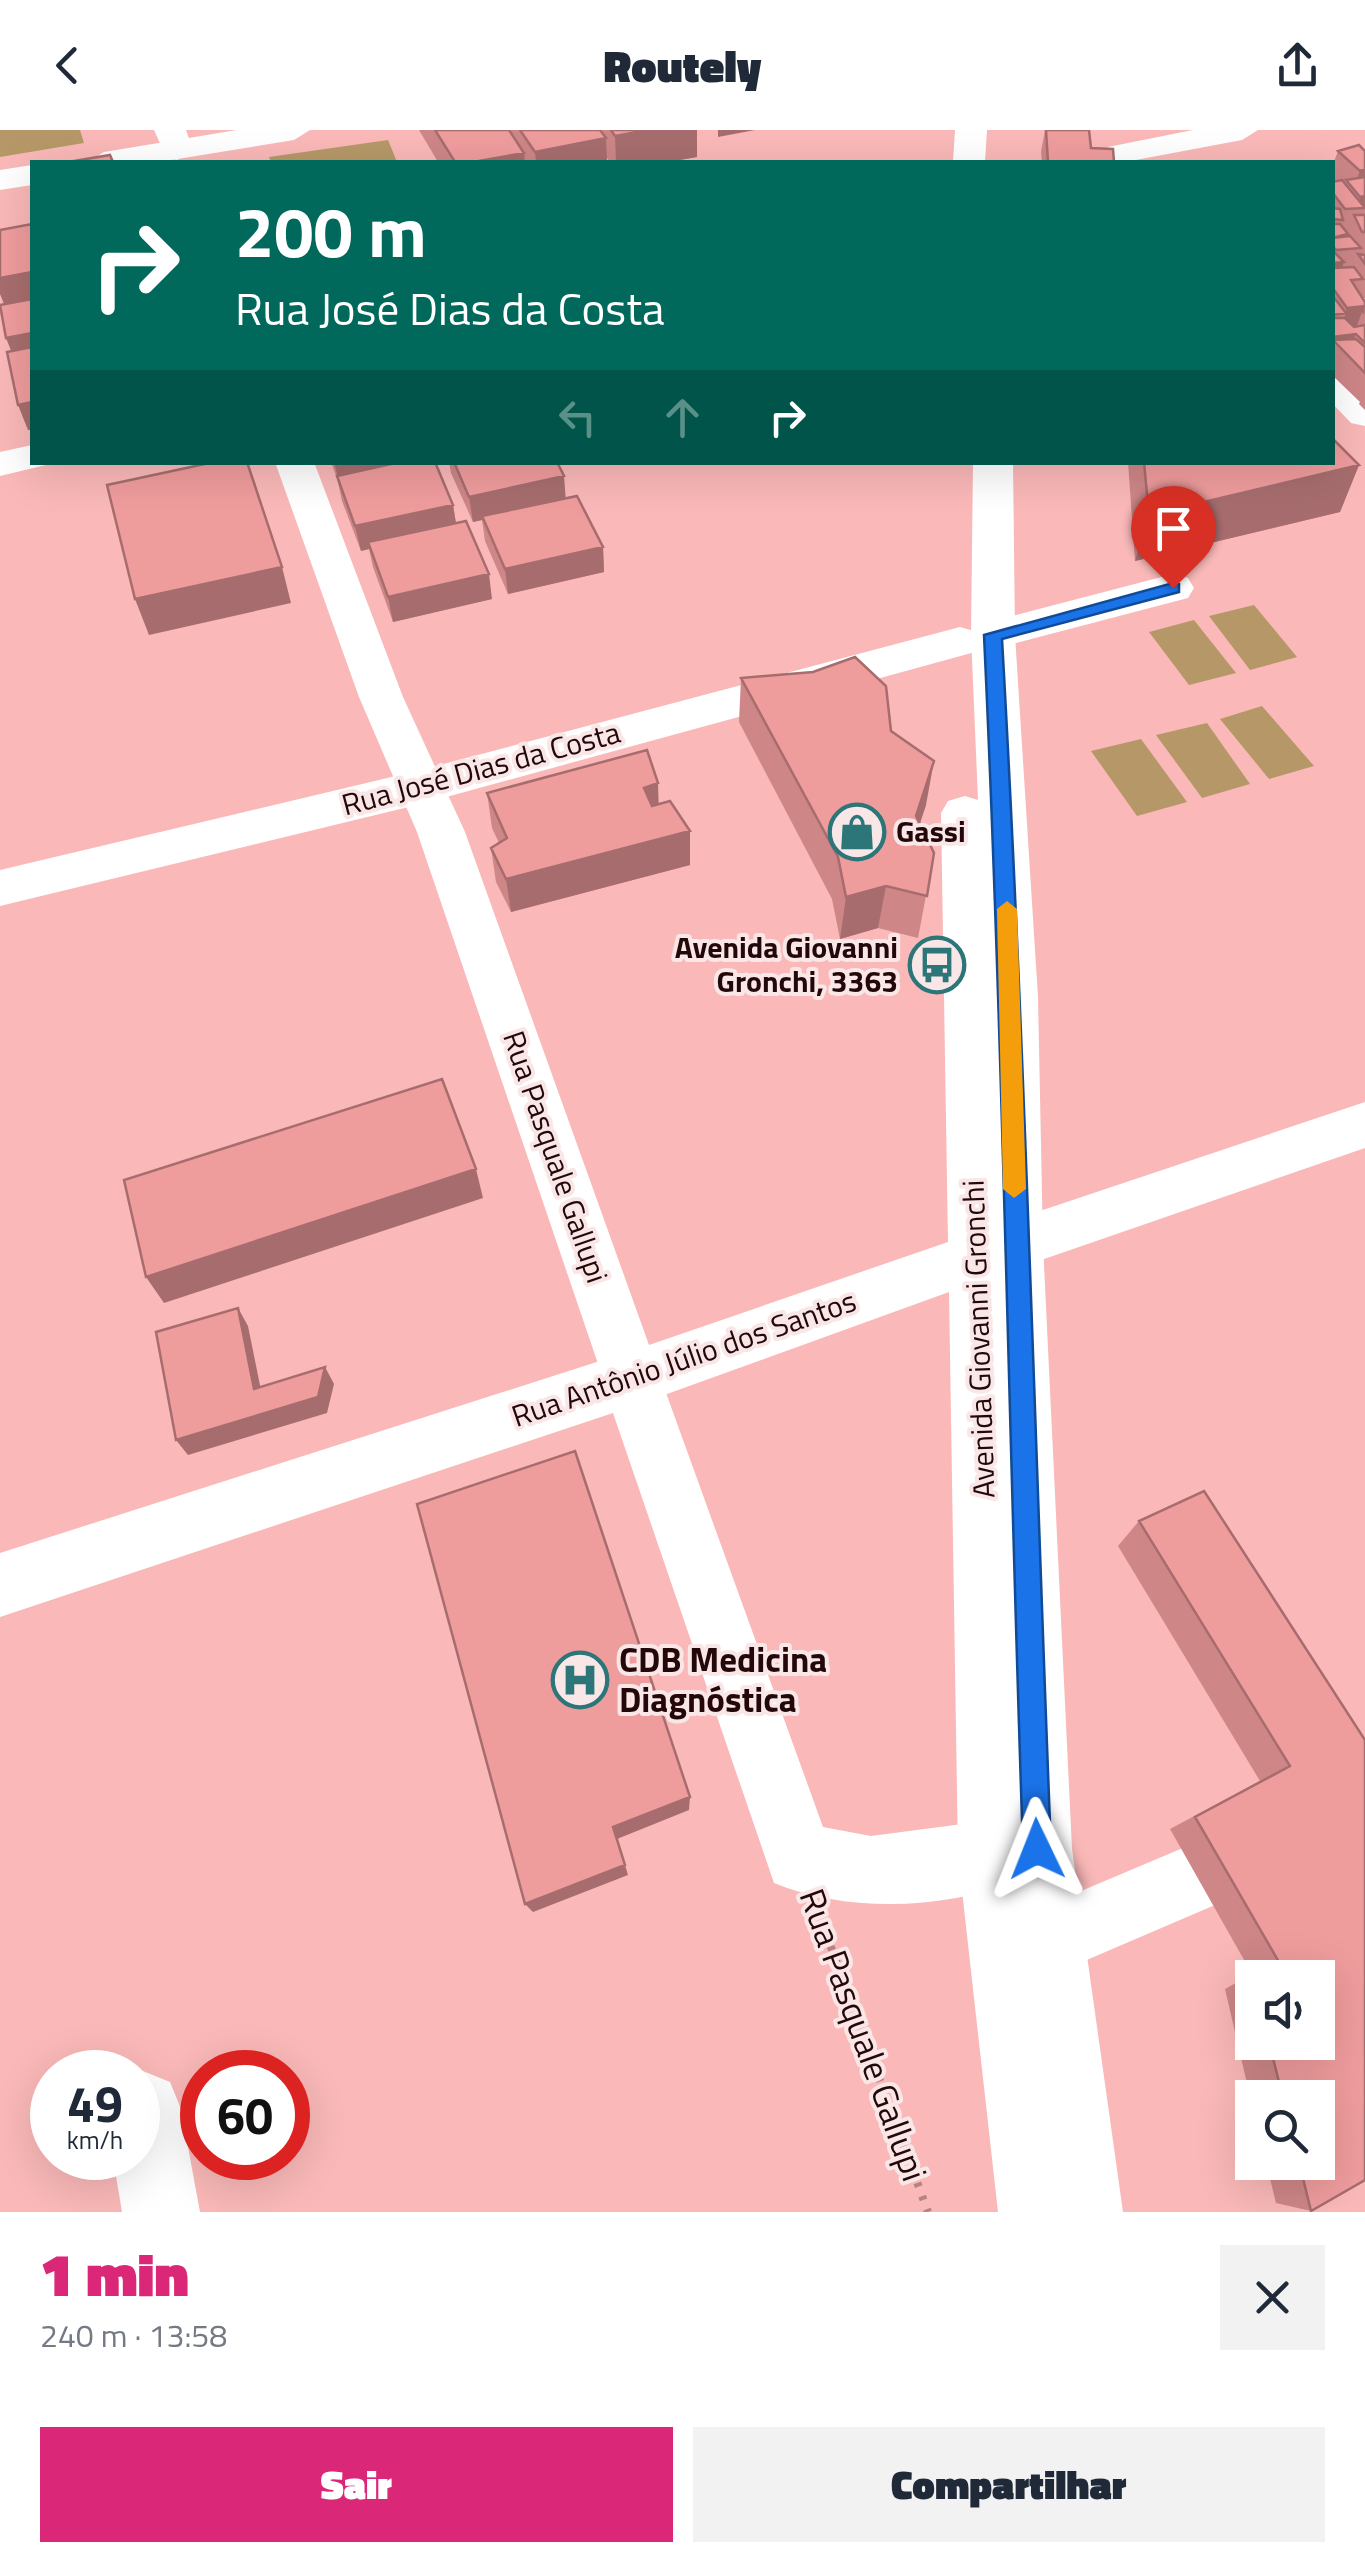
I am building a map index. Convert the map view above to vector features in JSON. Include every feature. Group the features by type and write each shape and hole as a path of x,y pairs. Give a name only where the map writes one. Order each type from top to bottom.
{"main road":[{"path":"114,160 294,130"},
{"path":"969,160 971,130"},
{"path":"1094,130 1123,158 1242,130"},
{"path":"0,180 30,175"},
{"path":"1335,384 1365,414"},
{"path":"0,464 30,458"},
{"name":"Rua Pasquale Gallupi","path":"295,465 381,697 422,787 480,938 798,1858 872,1871 993,1856"},
{"name":"Avenida Giovanni Gronchi","path":"960,465 977,639 996,1251 993,1856 1037,2212"},
{"name":"Avenida Giovanni Gronchi","path":"977,639 993,465"},
{"name":"Rua José Dias da Costa","path":"0,888 422,787 1173,588"},
{"name":"Rua Antônio Júlio dos Santos","path":"0,1585 631,1379 1365,1125"},
{"name":"Avenida Giovanni Gronchi","path":"996,1251 1037,1849 1084,2212"},
{"path":"1048,1941 1197,1878"},
{"path":"156,2180 162,2212"}],"path":[{"name":"Rua Pasquale Gallupi","path":"798,1858 928,2212"}],"shaded area":[{"path":"0,130 80,130 84,143 0,157"},
{"path":"388,140 396,160 270,160 269,157"},
{"path":"1254,605 1297,657 1250,670 1209,616"},
{"path":"1194,620 1236,673 1189,685 1149,632"},
{"path":"1262,706 1314,766 1269,779 1220,719"},
{"path":"1207,723 1250,784 1202,798 1156,735"},
{"path":"1141,739 1187,802 1137,816 1091,751"}],"building":[{"path":"435,130 509,130 524,153 484,160 454,160"},
{"path":"520,130 600,130 606,138 535,152"},
{"path":"611,130 648,130 615,136"},
{"path":"1046,130 1089,130 1091,148 1113,149 1114,160 1048,160"},
{"path":"1359,145 1365,151 1365,169 1360,171 1338,151"},
{"path":"110,155 112,160 80,160"},
{"path":"1365,177 1365,196 1360,197 1346,180"},
{"path":"1342,180 1365,208 1345,209 1335,196 1335,181"},
{"path":"1335,208 1340,209 1343,220 1335,219"},
{"path":"1354,215 1365,215 1365,232 1362,232"},
{"path":"30,224 30,272 0,278 0,230"},
{"path":"1335,224 1340,224 1348,234 1335,237"},
{"path":"1350,236 1361,248 1336,250 1335,238"},
{"path":"1354,267 1363,279 1351,280 1365,306 1347,308 1335,291 1335,268"},
{"path":"30,299 30,333 6,338 0,305"},
{"path":"1335,299 1346,313 1335,315"},
{"path":"1335,318 1345,318 1354,327 1365,325 1365,343 1356,334 1335,337"},
{"path":"1356,339 1365,347 1365,373 1335,342"},
{"path":"30,347 30,402 18,405 7,352"},
{"path":"1335,441 1359,465 1149,515 1144,465 1335,465"},
{"path":"200,465 248,465 282,567 135,599 107,485"},
{"path":"386,465 436,465 453,505 355,526 337,476"},
{"path":"455,465 558,465 564,476 469,497"},
{"path":"577,496 603,547 505,569 482,516"},
{"path":"466,521 489,574 388,597 368,542"},
{"name":"Gassi","path":"855,657 886,686 891,731 934,761 916,816 934,853 927,896 886,886 846,897 838,857 741,678 813,672"},
{"path":"647,750 658,783 644,788 652,806 670,801 690,831 506,879 491,848 507,838 487,793"},
{"path":"442,1079 476,1169 146,1277 124,1180"},
{"path":"238,1308 254,1389 325,1367 318,1397 176,1440 156,1332"},
{"name":"CDB Medicina Diagnóstica","path":"575,1451 690,1797 613,1827 625,1865 525,1904 417,1504"},
{"path":"1204,1491 1365,1740 1365,2180 1311,2211 1303,2180 1335,2180 1335,2080 1278,2080 1274,2060 1335,2060 1335,1960 1278,1960 1195,1817 1290,1766 1139,1521"}],"slow traffic":[{"path":"1007,909 1014,1189"}],"place":[{"name":"Gassi","path":"857,832"},
{"name":"Avenida Giovanni Gronchi, 3363","path":"937,965"},
{"name":"CDB Medicina Diagnóstica","path":"580,1680"}],"route":[{"path":"1037,1849 1014,1244 1012,996 993,635 1173,588"}]}
